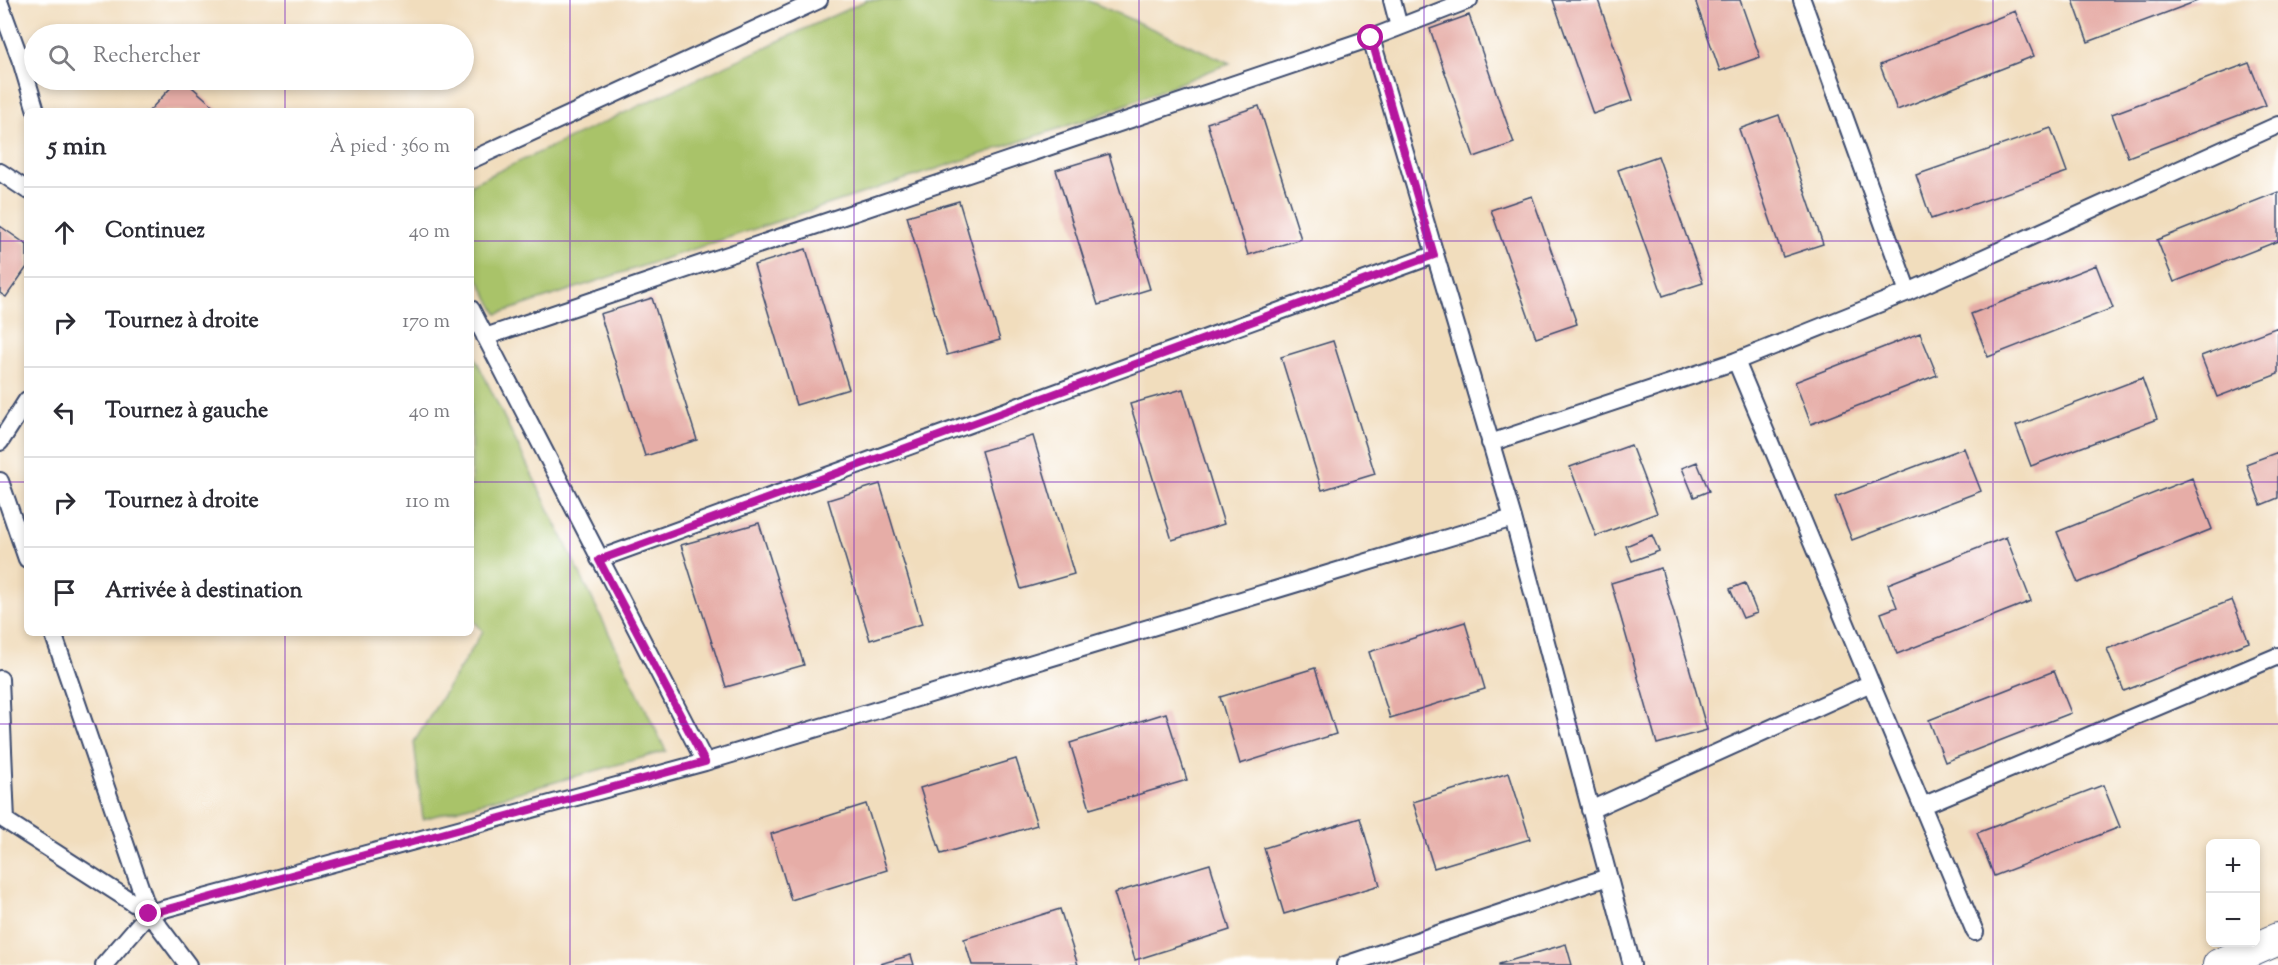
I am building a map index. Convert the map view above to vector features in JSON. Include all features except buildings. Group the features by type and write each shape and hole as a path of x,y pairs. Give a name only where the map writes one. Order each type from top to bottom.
{"street":[{"path":"2219,965 2278,939"}],"lane":[{"path":"474,159 819,0"},
{"path":"1392,0 1399,27"},
{"path":"485,337 1371,38 1469,0"},
{"path":"1802,0 1908,292"},
{"path":"0,4 24,71"},
{"path":"1371,38 1513,518 1632,965"},
{"path":"30,90 35,108"},
{"path":"1490,443 1736,361 1908,292 2278,125"},
{"path":"0,172 24,188"},
{"path":"599,560 1434,255"},
{"path":"474,315 705,762"},
{"path":"1736,361 1975,932"},
{"path":"0,442 24,405"},
{"path":"0,481 24,550"},
{"path":"104,965 149,914 705,762 1513,518"},
{"path":"53,636 149,914 188,965"},
{"path":"1922,806 2278,656"},
{"path":"0,679 3,819 149,914"},
{"path":"1590,810 1871,683"},
{"path":"1345,965 1608,877"}],"green space":[{"path":"867,0 1087,0 1230,63 1097,116 497,314 474,271 474,183"},
{"path":"474,355 666,751 423,819 414,742 483,631 474,621"}],"route":[{"path":"149,914 705,762 599,560 1434,255 1371,38"}]}
